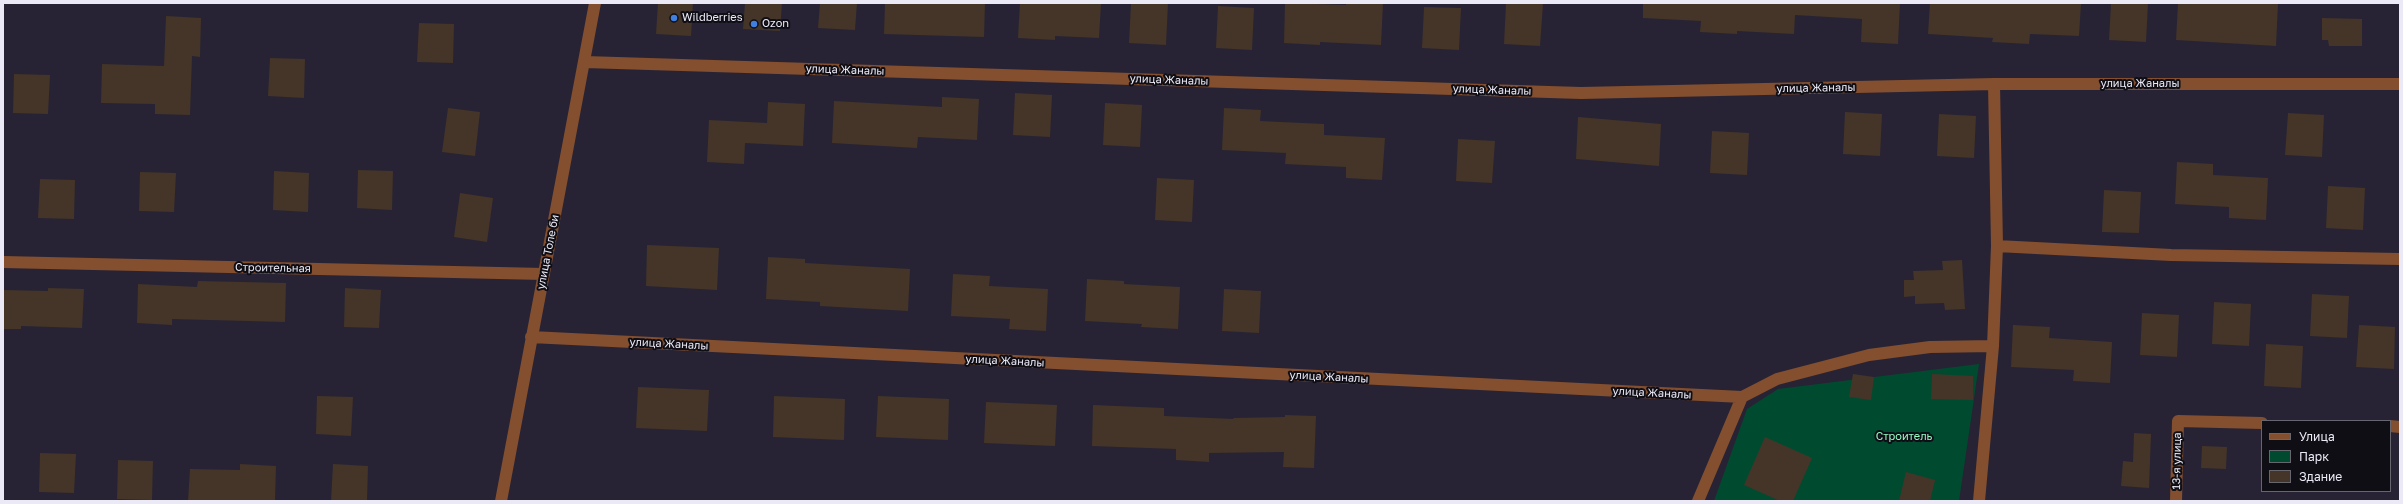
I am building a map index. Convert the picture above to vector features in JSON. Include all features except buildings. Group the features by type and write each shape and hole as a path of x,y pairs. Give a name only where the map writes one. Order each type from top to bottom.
{"street":[{"name":"улица Толе би","path":"501,501 595,3"},
{"name":"улица Жаналы","path":"585,62 1581,93 1994,84 2400,84"},
{"path":"1979,501 1993,346 1997,246 1994,84"},
{"path":"1997,246 2171,255 2400,259"},
{"name":"Строительная","path":"3,262 544,274"},
{"name":"улица Жаналы","path":"531,337 1742,397"},
{"path":"1698,501 1742,397 1777,379 1869,355 1930,347 1993,346"},
{"name":"13-я улица","path":"2176,501 2178,421 2261,423"}],"green space":[{"name":"Строитель","path":"1979,364 1959,501 1714,501 1747,409 1778,389"}],"place":[{"name":"Wildberries","path":"674,18"},
{"name":"Ozon","path":"754,24"}]}
